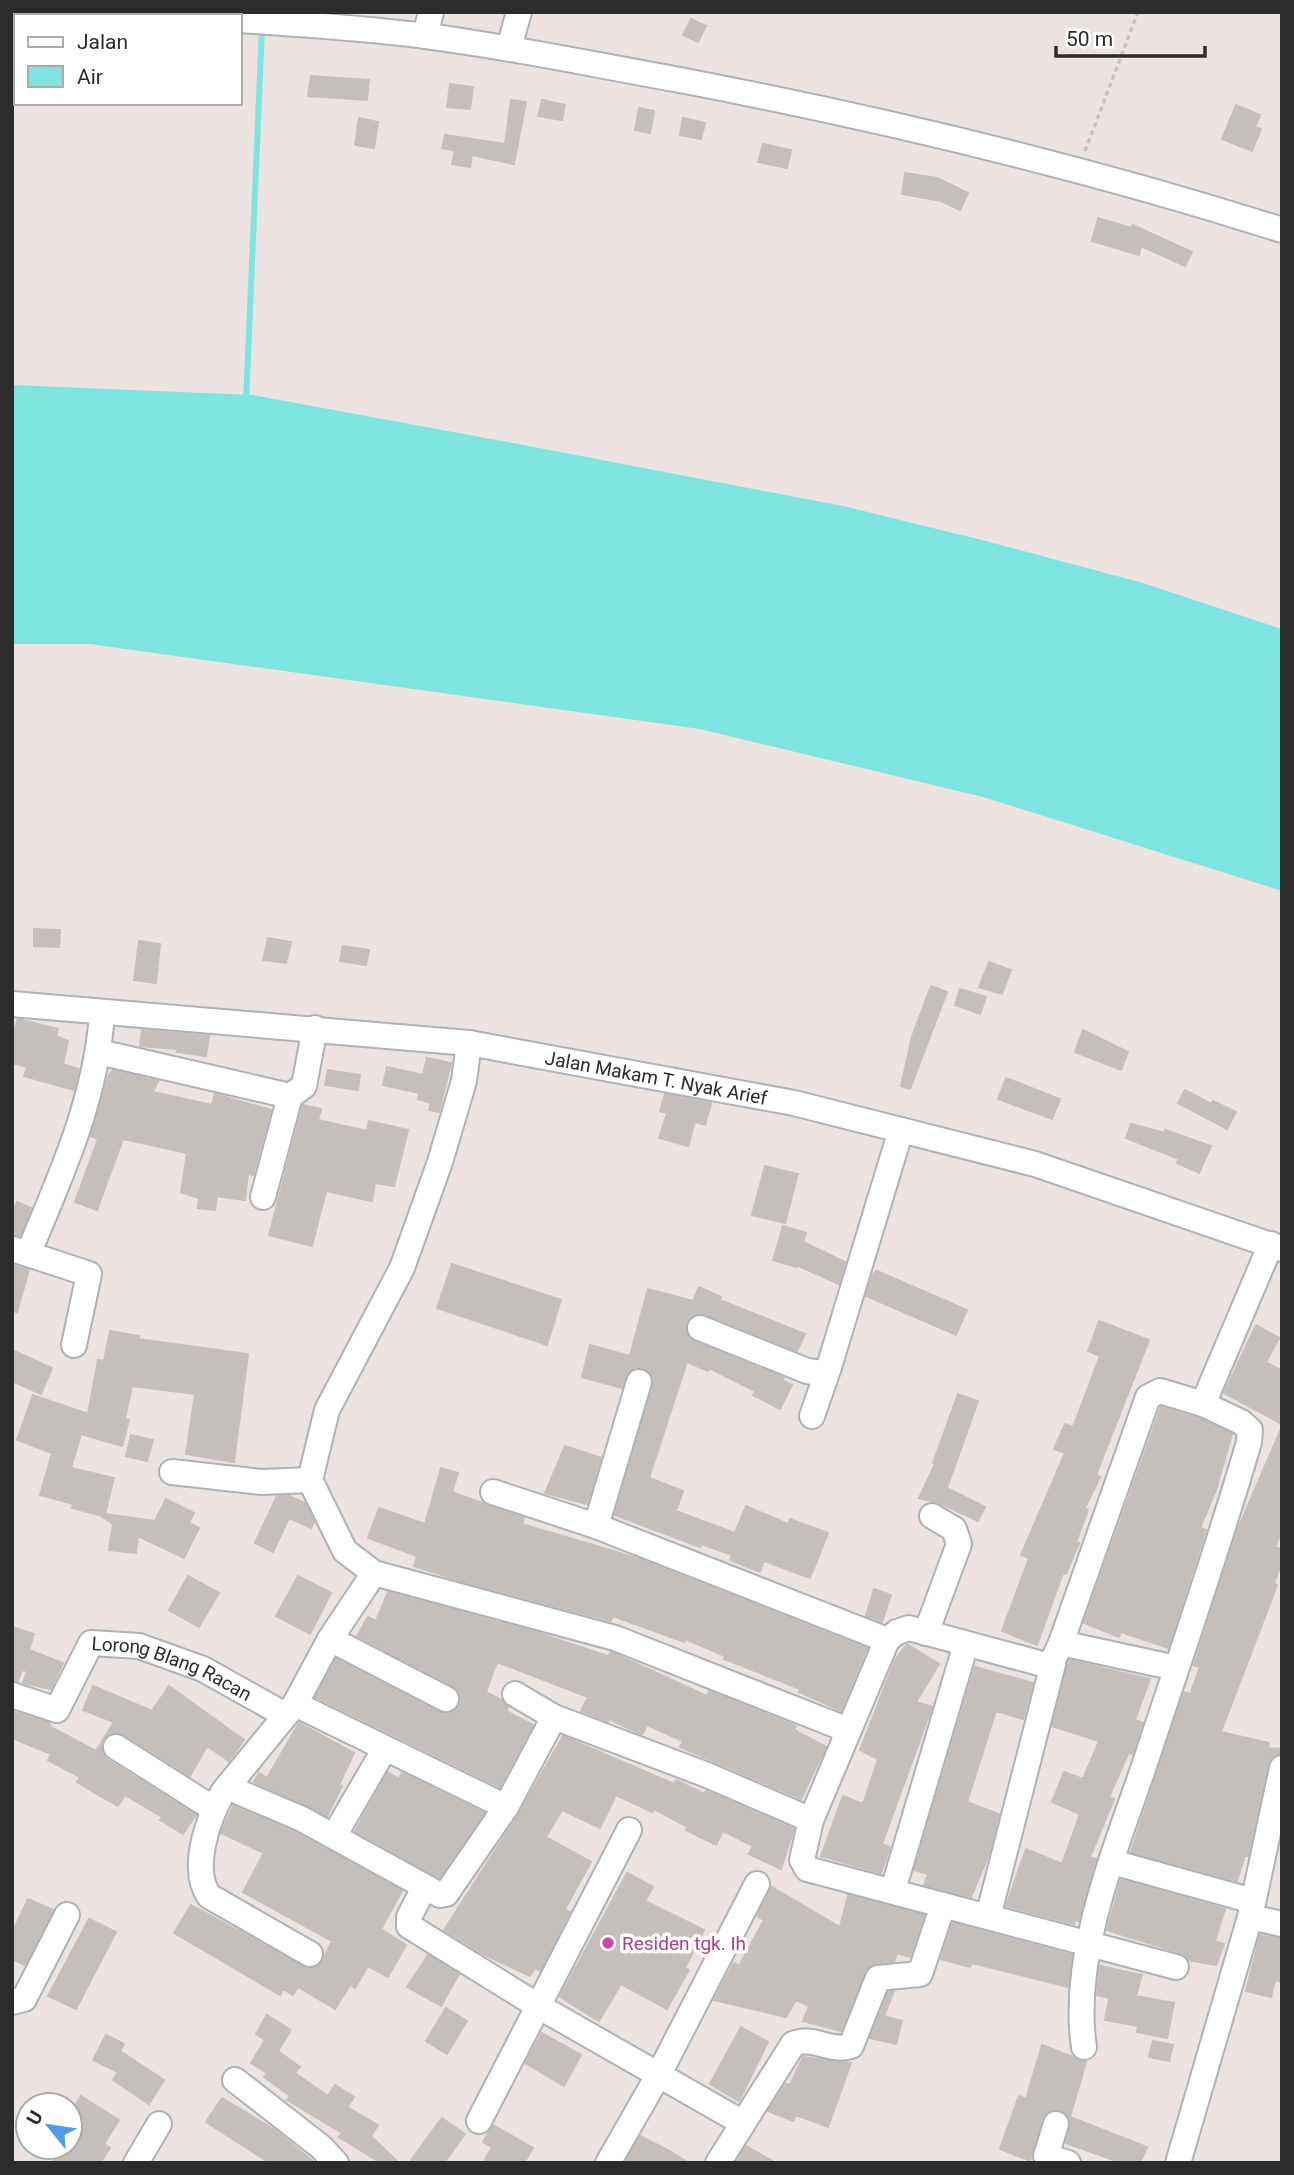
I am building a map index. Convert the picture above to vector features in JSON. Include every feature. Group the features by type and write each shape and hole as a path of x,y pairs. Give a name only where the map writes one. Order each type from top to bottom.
{"street":[{"path":"29,12 64,14"},
{"path":"509,48 519,12"},
{"path":"242,20 306,24 335,20 428,24 509,48 775,98 985,144 1282,230"},
{"name":"Jalan Makam T. Nyak Arief","path":"12,1004 102,1014 315,1028 469,1043 794,1102 1035,1164 1277,1246"},
{"path":"74,1345 89,1274 20,1252 82,1119 99,1052 102,1014"},
{"path":"263,1197 290,1096 304,1086 315,1028"},
{"path":"469,1043 464,1082 436,1174 402,1268 327,1410 310,1480 345,1551 374,1573 615,1638 848,1730"},
{"path":"99,1052 290,1096"},
{"path":"812,1416 830,1367 901,1130"},
{"path":"1203,1404 1277,1246"},
{"path":"700,1328 816,1374 830,1367"},
{"path":"596,1526 639,1382"},
{"path":"988,1917 1057,1653 1148,1397 1160,1391 1203,1404 1241,1422 1250,1430 1250,1443 1112,1862 1090,1943 1082,1991 1084,2047"},
{"path":"172,1472 261,1482 310,1480"},
{"path":"493,1492 596,1526 887,1640"},
{"path":"926,1633 959,1544 954,1529 932,1517"},
{"path":"310,1954 209,1896 201,1884 202,1858 214,1808 227,1787 290,1709 330,1639 374,1573"},
{"path":"1176,1668 1057,1653 1041,1665 926,1633 901,1629 887,1640 848,1730 811,1820 802,1860 807,1869 1176,1967"},
{"path":"330,1639 446,1699"},
{"name":"Lorong Blang Racan","path":"12,1695 57,1710 92,1643 139,1646 203,1669 290,1709"},
{"path":"893,1890 966,1644"},
{"path":"515,1695 554,1717 707,1775 811,1820"},
{"path":"290,1709 506,1807"},
{"path":"227,1787 334,1836 424,1888 440,1895 446,1894 506,1807 554,1717"},
{"path":"116,1747 214,1808"},
{"path":"334,1836 384,1750"},
{"path":"1178,2163 1251,1909 1282,1768"},
{"path":"479,2122 629,1830"},
{"path":"1112,1862 1251,1909 1282,1924"},
{"path":"608,2163 659,2074 757,1884"},
{"path":"424,1888 409,1917 409,1926 538,2006 743,2123"},
{"path":"718,2163 793,2044 809,2041 841,2050 851,2046 878,1978 920,1974 943,1905"},
{"path":"12,2002 24,1999 67,1914"},
{"path":"235,2080 321,2147 337,2163"},
{"path":"136,2163 159,2124"},
{"path":"1056,2124 1046,2156 1068,2163"}],"path":[{"path":"1077,170 1138,12"}],"water":[{"path":"12,385 253,395 843,506 1143,583 1282,629 1282,891 983,797 700,729 90,644 12,644"}],"building":[{"path":"691,19 706,26 698,42 683,35"},
{"path":"311,76 369,80 367,100 308,96"},
{"path":"450,84 473,87 470,109 447,107"},
{"path":"511,100 526,102 514,164 472,155 470,167 452,164 455,151 442,148 445,135 505,144"},
{"path":"542,100 565,105 562,120 538,116"},
{"path":"1236,105 1260,115 1255,127 1261,129 1252,151 1222,139"},
{"path":"639,108 654,111 650,133 635,130"},
{"path":"359,118 378,122 374,148 355,145"},
{"path":"683,118 705,123 701,139 680,135"},
{"path":"763,144 791,150 787,168 758,162"},
{"path":"905,173 937,178 968,193 960,210 941,201 902,194"},
{"path":"1098,218 1132,228 1133,225 1192,252 1185,266 1141,246 1139,255 1092,241"},
{"path":"34,929 60,930 59,947 34,946"},
{"path":"268,938 291,942 286,963 263,960"},
{"path":"139,941 160,944 156,983 134,980"},
{"path":"343,946 369,950 366,965 340,961"},
{"path":"989,962 1011,970 1002,994 979,987"},
{"path":"931,986 947,992 910,1089 901,1086 912,1037"},
{"path":"960,989 986,997 980,1014 955,1005"},
{"path":"18,1019 58,1029 56,1036 68,1041 63,1064 79,1069 74,1090 24,1076 27,1067 12,1063 12,1037"},
{"path":"142,1030 209,1036 206,1056 177,1052 177,1049 140,1046"},
{"path":"1083,1030 1128,1052 1121,1070 1075,1052"},
{"path":"427,1058 451,1063 439,1112 429,1110 431,1103 418,1099 419,1093 383,1085 387,1067 423,1075"},
{"path":"113,1070 158,1081 153,1092 212,1105 215,1094 271,1110 253,1175 248,1174 245,1200 217,1196 215,1210 198,1208 199,1198 181,1192 187,1153 123,1139 97,1210 75,1202 98,1139 91,1136 108,1077"},
{"path":"328,1070 360,1075 358,1090 325,1085"},
{"path":"1006,1078 1060,1099 1052,1119 998,1099"},
{"path":"1185,1090 1211,1104 1213,1101 1236,1112 1227,1129 1178,1103"},
{"path":"665,1094 711,1103 705,1125 695,1122 688,1146 659,1138 667,1113 660,1111"},
{"path":"303,1105 321,1109 318,1120 367,1131 369,1121 408,1130 394,1186 375,1183 372,1201 326,1191 312,1246 269,1235"},
{"path":"1131,1124 1165,1133 1165,1130 1211,1146 1199,1173 1177,1163 1179,1159 1126,1138"},
{"path":"765,1166 798,1174 785,1223 752,1215"},
{"path":"17,1202 31,1208 20,1236 12,1234 12,1214"},
{"path":"783,1226 806,1233 803,1242 845,1262 839,1284 796,1265 773,1260"},
{"path":"452,1264 561,1300 547,1345 437,1308"},
{"path":"12,1265 29,1270 17,1312 12,1311"},
{"path":"877,1271 967,1310 956,1335 866,1296 873,1274"},
{"path":"699,1287 721,1297 720,1300 805,1334 797,1351 705,1314 691,1316 686,1323 688,1337 694,1341 784,1378 782,1380 792,1385 780,1409 753,1395 755,1391 709,1368 708,1371 687,1362 649,1478 683,1491 676,1511 735,1533 746,1506 788,1524 790,1519 828,1533 810,1578 764,1561 760,1572 730,1560 732,1555 701,1544 700,1547 615,1515 654,1379 649,1371 636,1367 628,1372 622,1388 582,1377 590,1345 630,1356 648,1289 693,1301"},
{"path":"1099,1321 1149,1340 1096,1475 1100,1477 1085,1508 1088,1510 1076,1542 1079,1543 1066,1574 1063,1573 1037,1645 1002,1631 1029,1558 1021,1555 1065,1453 1054,1449 1065,1424 1073,1427 1100,1356 1088,1351"},
{"path":"1256,1325 1279,1338 1266,1362 1282,1371 1282,1424 1224,1393"},
{"path":"110,1331 139,1336 138,1339 248,1354 234,1462 186,1454 195,1394 132,1386 125,1419 129,1420 122,1446 81,1434 71,1468 114,1478 105,1514 155,1521 166,1499 194,1513 189,1523 199,1528 184,1558 138,1536 136,1553 109,1550 113,1524 99,1515 72,1508 73,1504 40,1495 52,1453 17,1440 33,1395 88,1414 98,1360 104,1361"},
{"path":"12,1350 52,1368 41,1394 12,1381"},
{"path":"958,1394 978,1401 947,1488 985,1507 978,1521 939,1503 919,1498 935,1464 933,1463"},
{"path":"1161,1407 1198,1418 1232,1434 1216,1490 1200,1528 1206,1530 1168,1648 1121,1632 1119,1637 1084,1623"},
{"path":"1281,1429 1282,1530 1275,1547 1282,1550 1282,1563 1274,1583 1277,1585 1221,1732 1269,1743 1268,1748 1282,1749 1282,1754 1271,1758 1268,1764 1248,1856 1245,1856 1237,1881 1131,1852 1184,1692 1190,1694 1200,1667 1194,1665 1237,1531"},
{"path":"131,1435 153,1440 147,1461 126,1456"},
{"path":"565,1446 601,1458 587,1504 545,1493"},
{"path":"441,1468 458,1473 452,1492 524,1518 522,1524 637,1558 867,1648 841,1711 799,1692 800,1689 724,1659 725,1656 685,1639 684,1642 613,1616 611,1621 463,1582 414,1566 417,1556 368,1538 379,1508 425,1524"},
{"path":"277,1496 289,1496 305,1503 314,1522 311,1528 289,1518 273,1552 255,1543"},
{"path":"188,1576 219,1593 199,1627 169,1610"},
{"path":"298,1576 331,1593 310,1634 276,1616"},
{"path":"874,1589 891,1595 882,1622 866,1616"},
{"path":"388,1592 535,1632 608,1656 611,1652 707,1696 709,1691 796,1726 794,1730 826,1747 801,1799 680,1747 683,1741 647,1725 642,1735 609,1719 608,1722 581,1711 588,1697 497,1662 486,1692 502,1700 508,1707 506,1711 533,1725 500,1787 315,1697 336,1659 439,1712 447,1714 459,1706 461,1698 453,1686 357,1636 368,1617 376,1621"},
{"path":"12,1627 34,1634 29,1650 63,1663 51,1689 23,1683 27,1671 22,1670 18,1681 12,1681"},
{"path":"907,1644 939,1664 916,1702 932,1707 882,1844 890,1847 881,1873 821,1856 843,1796 863,1804 878,1759 860,1750 895,1660"},
{"path":"1069,1660 1150,1679 1135,1720 1143,1723 1132,1754 1129,1752 1109,1797 1114,1799 1090,1857 1096,1859 1079,1921 1075,1920 1074,1924 1006,1906 1026,1849 1062,1864 1080,1814 1052,1802 1064,1772 1083,1779 1099,1741 1052,1726"},
{"path":"975,1667 1033,1683 1023,1719 996,1711 967,1802 999,1814 989,1854 971,1897 924,1885 928,1874 914,1870"},
{"path":"93,1686 152,1711 169,1686 244,1740 229,1761 207,1746 190,1776 123,1734 116,1732 104,1738 114,1722 83,1710"},
{"path":"12,1711 50,1723 49,1726 96,1751 103,1740 103,1753 108,1760 196,1815 183,1834 160,1820 162,1817 125,1795 118,1806 100,1796 77,1782 80,1777 48,1760 51,1754 12,1738"},
{"path":"299,1723 354,1753 327,1816 254,1782 259,1773 267,1778"},
{"path":"563,1736 674,1784 676,1780 704,1794 706,1791 794,1829 781,1869 749,1854 753,1846 723,1831 716,1845 654,1809 652,1812 616,1795 600,1828 562,1810 546,1837 591,1862 565,1909 570,1912 540,1971 535,1968 530,1976 483,1954 444,1930 518,1815"},
{"path":"388,1772 399,1779 402,1773 484,1813 439,1878 355,1831"},
{"path":"233,1806 295,1832 402,1891 381,1929 406,1945 388,1977 368,1966 355,1988 350,1985 335,2009 298,1987 293,1995 283,1989 280,1995 174,1933 191,1905 309,1969 322,1962 332,1941 243,1892 264,1853 221,1833"},
{"path":"627,1873 653,1887 645,1901 704,1930 685,1968 689,1970 667,2009 621,1984 599,2021 560,1997"},
{"path":"1121,1880 1225,1909 1215,1941 1224,1944 1216,1965 1188,1960 1180,1953 1107,1930"},
{"path":"772,1887 840,1927 848,1895 924,1915 910,1957 897,1953 894,1962 876,1963 865,1972 841,2031 803,2021 809,2006 796,2000 786,2017 714,2000 734,1963 739,1966 764,1920 757,1916"},
{"path":"28,1899 53,1910 25,1965 12,1959 12,1933"},
{"path":"89,1919 116,1932 76,2009 48,1996"},
{"path":"953,1923 1072,1955 1068,1987 972,1963 970,1967 941,1959"},
{"path":"1260,1935 1282,1938 1282,1982 1275,1980 1271,1997 1246,1991"},
{"path":"428,1955 459,1974 441,2006 407,1987"},
{"path":"1100,1966 1142,1975 1136,1996 1174,2003 1167,2038 1137,2032 1138,2026 1105,2020 1109,1998 1097,1995"},
{"path":"894,1991 884,2016 902,2021 896,2044 870,2038 888,1992"},
{"path":"446,2008 467,2021 447,2054 426,2041"},
{"path":"267,2015 291,2030 278,2051 300,2067 295,2073 328,2096 335,2085 354,2097 347,2107 378,2125 371,2136 399,2163 381,2163 339,2137 342,2133 287,2100 290,2096 264,2077 267,2073 251,2063 265,2040 256,2034"},
{"path":"741,2027 768,2042 739,2101 710,2084"},
{"path":"542,2033 581,2055 564,2086 525,2063"},
{"path":"106,2035 124,2044 120,2051 164,2080 149,2104 113,2080 118,2072 93,2060"},
{"path":"1153,2041 1173,2045 1169,2061 1149,2057"},
{"path":"1042,2045 1086,2062 1070,2117 1147,2147 1140,2163 1122,2163 1066,2143 1071,2121 1060,2110 1046,2113 1042,2119 1030,2161 1000,2149 1019,2096 1026,2099"},
{"path":"803,2057 851,2063 828,2127 796,2115 793,2121 768,2111 786,2084 790,2085"},
{"path":"84,2098 119,2120 104,2144 110,2148 100,2163 52,2163 84,2161"},
{"path":"222,2098 275,2130 315,2163 270,2163 206,2122"},
{"path":"442,2118 465,2134 444,2163 409,2163"},
{"path":"493,2125 533,2148 524,2163 483,2163 492,2147 483,2142"},
{"path":"640,2136 668,2150 689,2163 625,2163"},
{"path":"746,2146 776,2163 736,2163"}],"waterway":[{"path":"246,402 262,28"}],"place":[{"name":"Residen tgk. Ih","path":"608,1943"}]}
